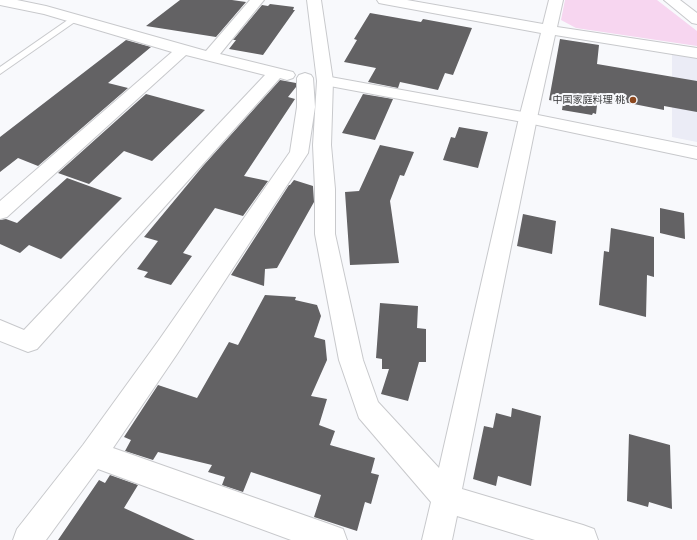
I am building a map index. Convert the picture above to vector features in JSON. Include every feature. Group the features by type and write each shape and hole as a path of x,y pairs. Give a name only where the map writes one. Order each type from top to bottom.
{"street":[{"path":"209,57 258,0"},
{"path":"314,0 315,79 325,189 324,234 351,360 368,409 446,498 583,540"},
{"path":"384,0 549,30 697,53"},
{"path":"437,540 528,118 556,0"},
{"path":"671,0 697,20"},
{"path":"0,1 46,10 183,50 276,73 528,118 697,153"},
{"path":"0,212 183,50"},
{"path":"0,330 28,342 276,73"},
{"path":"28,540 93,454 168,348 299,153 306,106 315,79"},
{"path":"93,454 332,540"}],"lane":[{"path":"0,71 75,18"}],"shaded area":[{"path":"565,0 657,0 697,31 697,46 576,28 561,20"},
{"path":"672,52 697,56 697,142 672,137"}],"building":[{"path":"180,0 232,0 246,2 216,37 146,26"},
{"path":"270,4 294,7 293,10 295,10 263,55 229,49 236,40 233,40 262,5 268,6"},
{"path":"370,13 421,22 423,19 472,28 453,75 445,73 438,90 400,82 398,88 368,82 376,68 344,62 357,40 354,39"},
{"path":"560,39 599,45 597,64 697,81 697,112 664,106 664,110 598,97 596,114 593,113 592,115 562,110 563,103 549,100"},
{"path":"126,40 151,47 108,83 128,88 38,166 18,158 0,172 0,137"},
{"path":"280,80 296,83 296,87 288,97 295,99 244,176 268,181 243,216 215,208 183,253 192,256 171,285 144,277 148,272 137,269 158,241 144,237 203,166"},
{"path":"146,94 205,110 152,161 124,151 89,184 58,173"},
{"path":"363,94 393,99 375,140 342,133"},
{"path":"459,127 488,132 478,168 443,160 451,137 455,138"},
{"path":"380,145 414,152 404,176 400,175 390,201 399,263 350,265 345,192 359,191"},
{"path":"67,178 122,198 61,259 29,245 20,253 0,244 0,220 6,219 17,223"},
{"path":"294,180 313,186 314,202 277,268 265,269 264,286 231,275 289,185"},
{"path":"660,208 684,213 685,239 660,233"},
{"path":"523,214 556,221 552,254 517,246"},
{"path":"611,228 654,237 654,277 647,275 646,317 599,305 604,251 609,252"},
{"path":"265,295 296,297 295,300 317,305 321,316 314,337 325,340 327,360 311,396 327,399 319,425 335,431 330,445 375,458 371,473 379,475 371,504 365,502 357,531 314,517 321,495 251,472 243,492 222,485 225,477 208,472 212,465 158,452 153,460 125,451 131,440 124,437 158,385 197,398 229,342 238,345"},
{"path":"380,303 418,306 417,328 426,329 426,362 419,362 408,401 381,394 389,369 382,369 382,359 376,358"},
{"path":"512,408 541,416 531,486 498,476 496,486 473,479 484,426 493,428 496,413 511,417"},
{"path":"629,434 670,445 672,509 649,502 648,507 627,501"},
{"path":"110,475 138,485 124,508 195,540 58,540 99,480 105,483"}],"place":[{"name":"中国家庭料理 桃","path":"633,100"}]}
